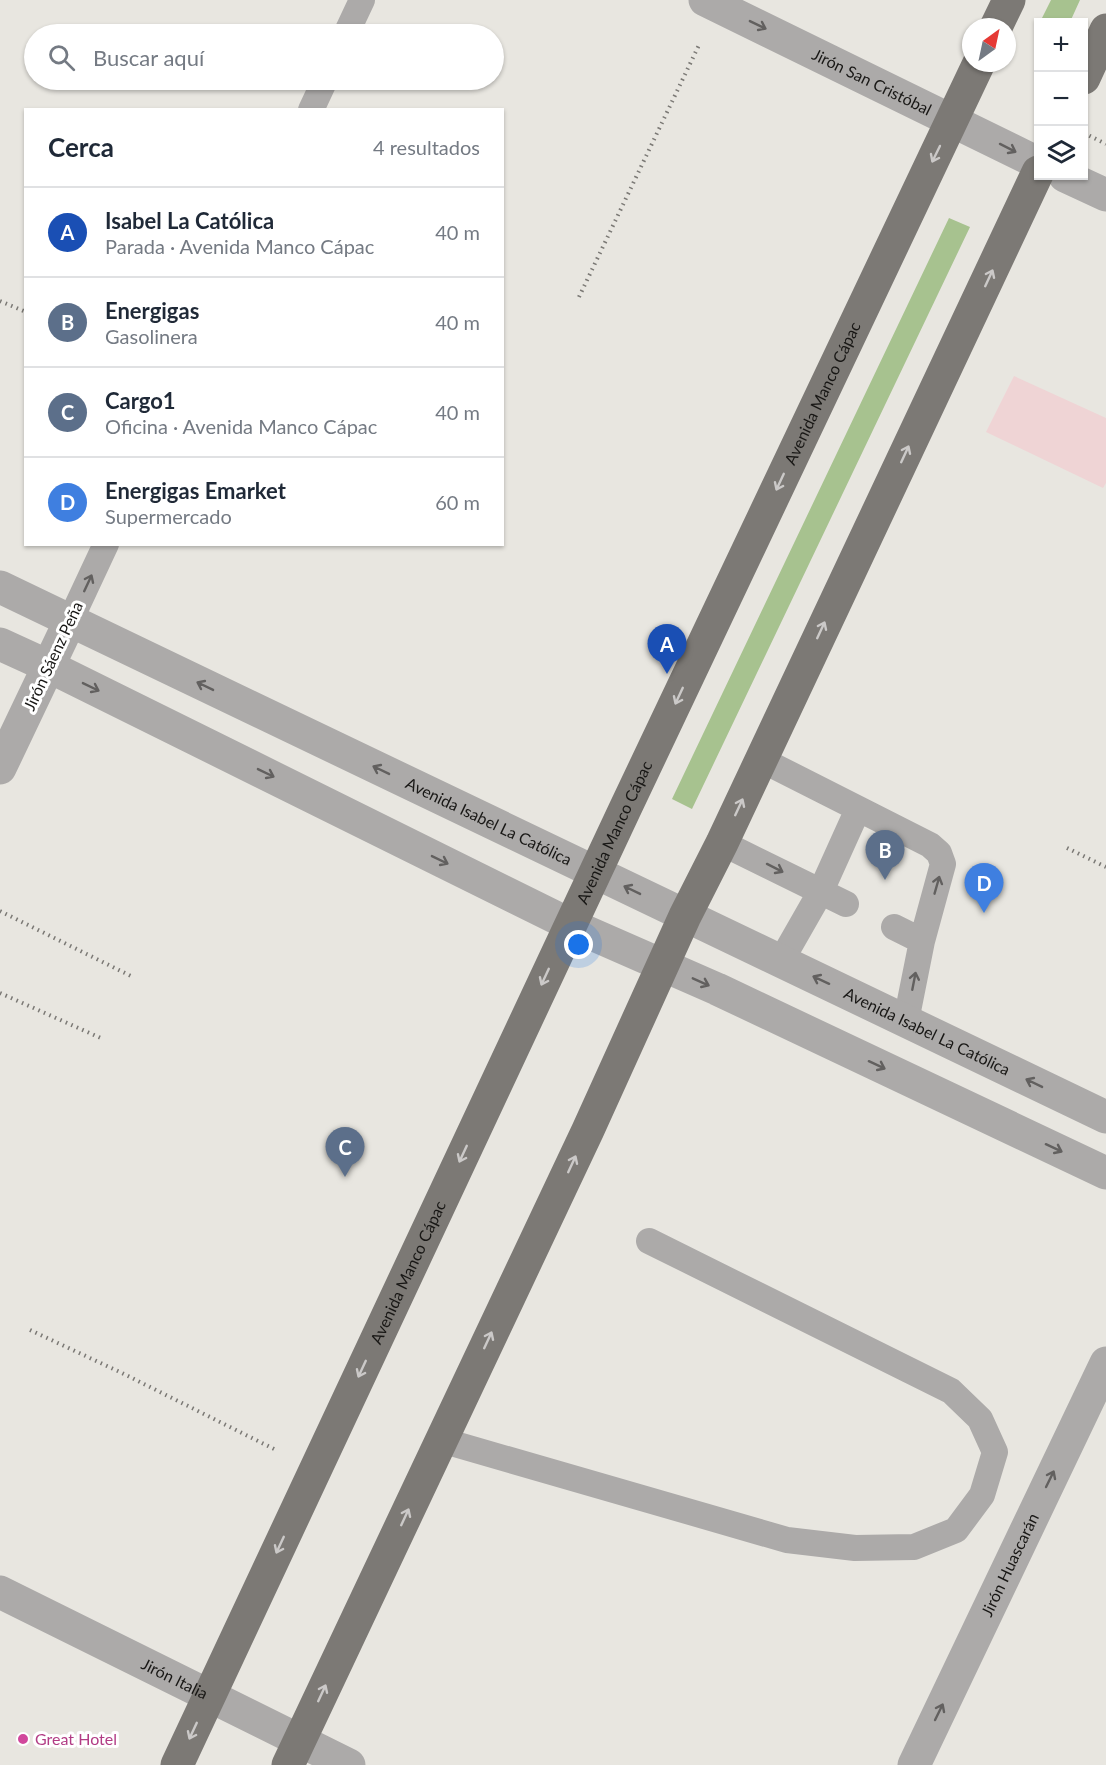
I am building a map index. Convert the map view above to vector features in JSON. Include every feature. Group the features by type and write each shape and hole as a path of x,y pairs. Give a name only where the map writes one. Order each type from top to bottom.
{"main road":[{"path":"1000,18 1009,0"},
{"path":"1086,72 1106,30"},
{"name":"Avenida Manco Cápac","path":"177,1765 570,925 975,72"},
{"path":"294,1753 588,1130 685,916 722,843 1034,180"}],"street":[{"name":"Jirón San Cristóbal","path":"711,3 1034,161"},
{"path":"1074,180 1106,195"},
{"name":"Avenida Isabel La Católica","path":"0,587 1106,1117"},
{"name":"Jirón Sáenz Peña","path":"0,768 70,621"},
{"path":"0,644 570,925 663,966 1106,1173"},
{"name":"Jirón Huascarán","path":"914,1765 1106,1363"},
{"name":"Jirón Italia","path":"0,1592 209,1696 294,1753 349,1765"}],"lane":[{"path":"351,24 362,0"},
{"path":"312,108 320,90"},
{"name":"Jirón Sáenz Peña","path":"70,621 105,546"},
{"path":"760,759 930,845 939,853 943,864 922,941 906,1021"},
{"path":"781,961 820,891 858,808"},
{"path":"722,843 846,904"},
{"path":"894,927 922,941"},
{"path":"441,1440 787,1540 855,1548 914,1547 956,1530 982,1495 995,1452 980,1419 951,1391 649,1240"}],"path":[{"path":"579,297 711,3"},
{"path":"1088,135 1106,144"},
{"path":"0,301 24,311"},
{"path":"1067,848 1106,867"},
{"path":"0,911 131,976"},
{"path":"0,993 103,1039"},
{"path":"30,1330 315,1469"}],"shaded area":[{"path":"1014,376 1106,418 1106,483 1103,488 986,432"}],"green space":[{"path":"1051,0 1080,0 1072,18 1042,18"},
{"path":"949,218 970,227 692,809 672,799"}],"place":[{"name":"Isabel La Católica","path":"667,674"},
{"name":"Energigas","path":"885,880"},
{"name":"Energigas Emarket","path":"984,913"},
{"name":"Cargo1","path":"345,1177"},
{"name":"Great Hotel","path":"23,1739"}]}
